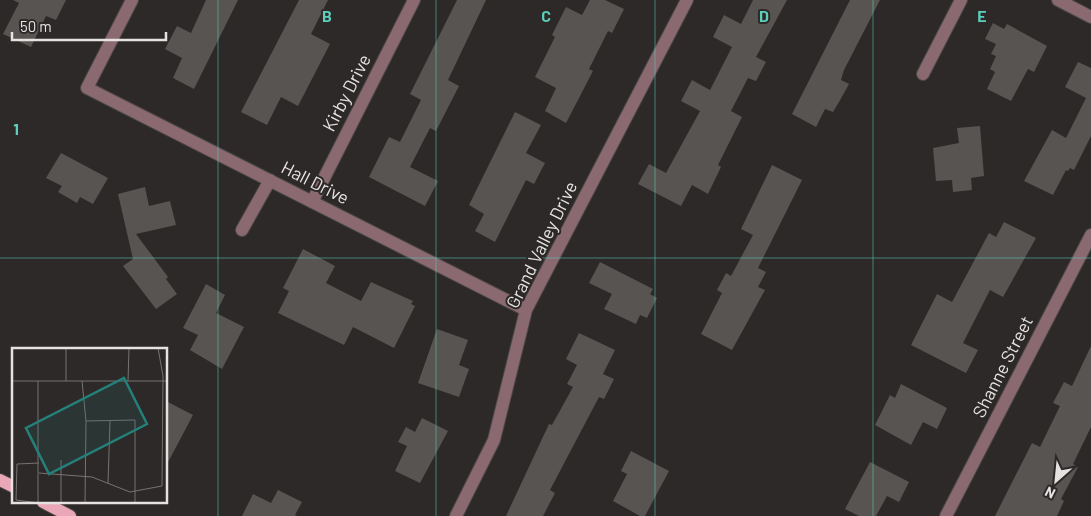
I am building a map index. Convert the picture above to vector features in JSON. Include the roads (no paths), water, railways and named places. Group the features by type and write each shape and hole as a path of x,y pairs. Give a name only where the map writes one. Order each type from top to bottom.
{"main road":[{"path":"0,480 12,486"},
{"path":"48,504 70,516"}],"street":[{"name":"Hall Drive","path":"132,0 87,88 526,310"},
{"name":"Kirby Drive","path":"312,202 414,0"},
{"name":"Grand Valley Drive","path":"456,516 494,440 526,310 686,0"},
{"path":"923,74 961,0"},
{"path":"1058,0 1091,17"},
{"path":"242,230 270,180"},
{"name":"Shanne Street","path":"946,516 1091,235"}]}
